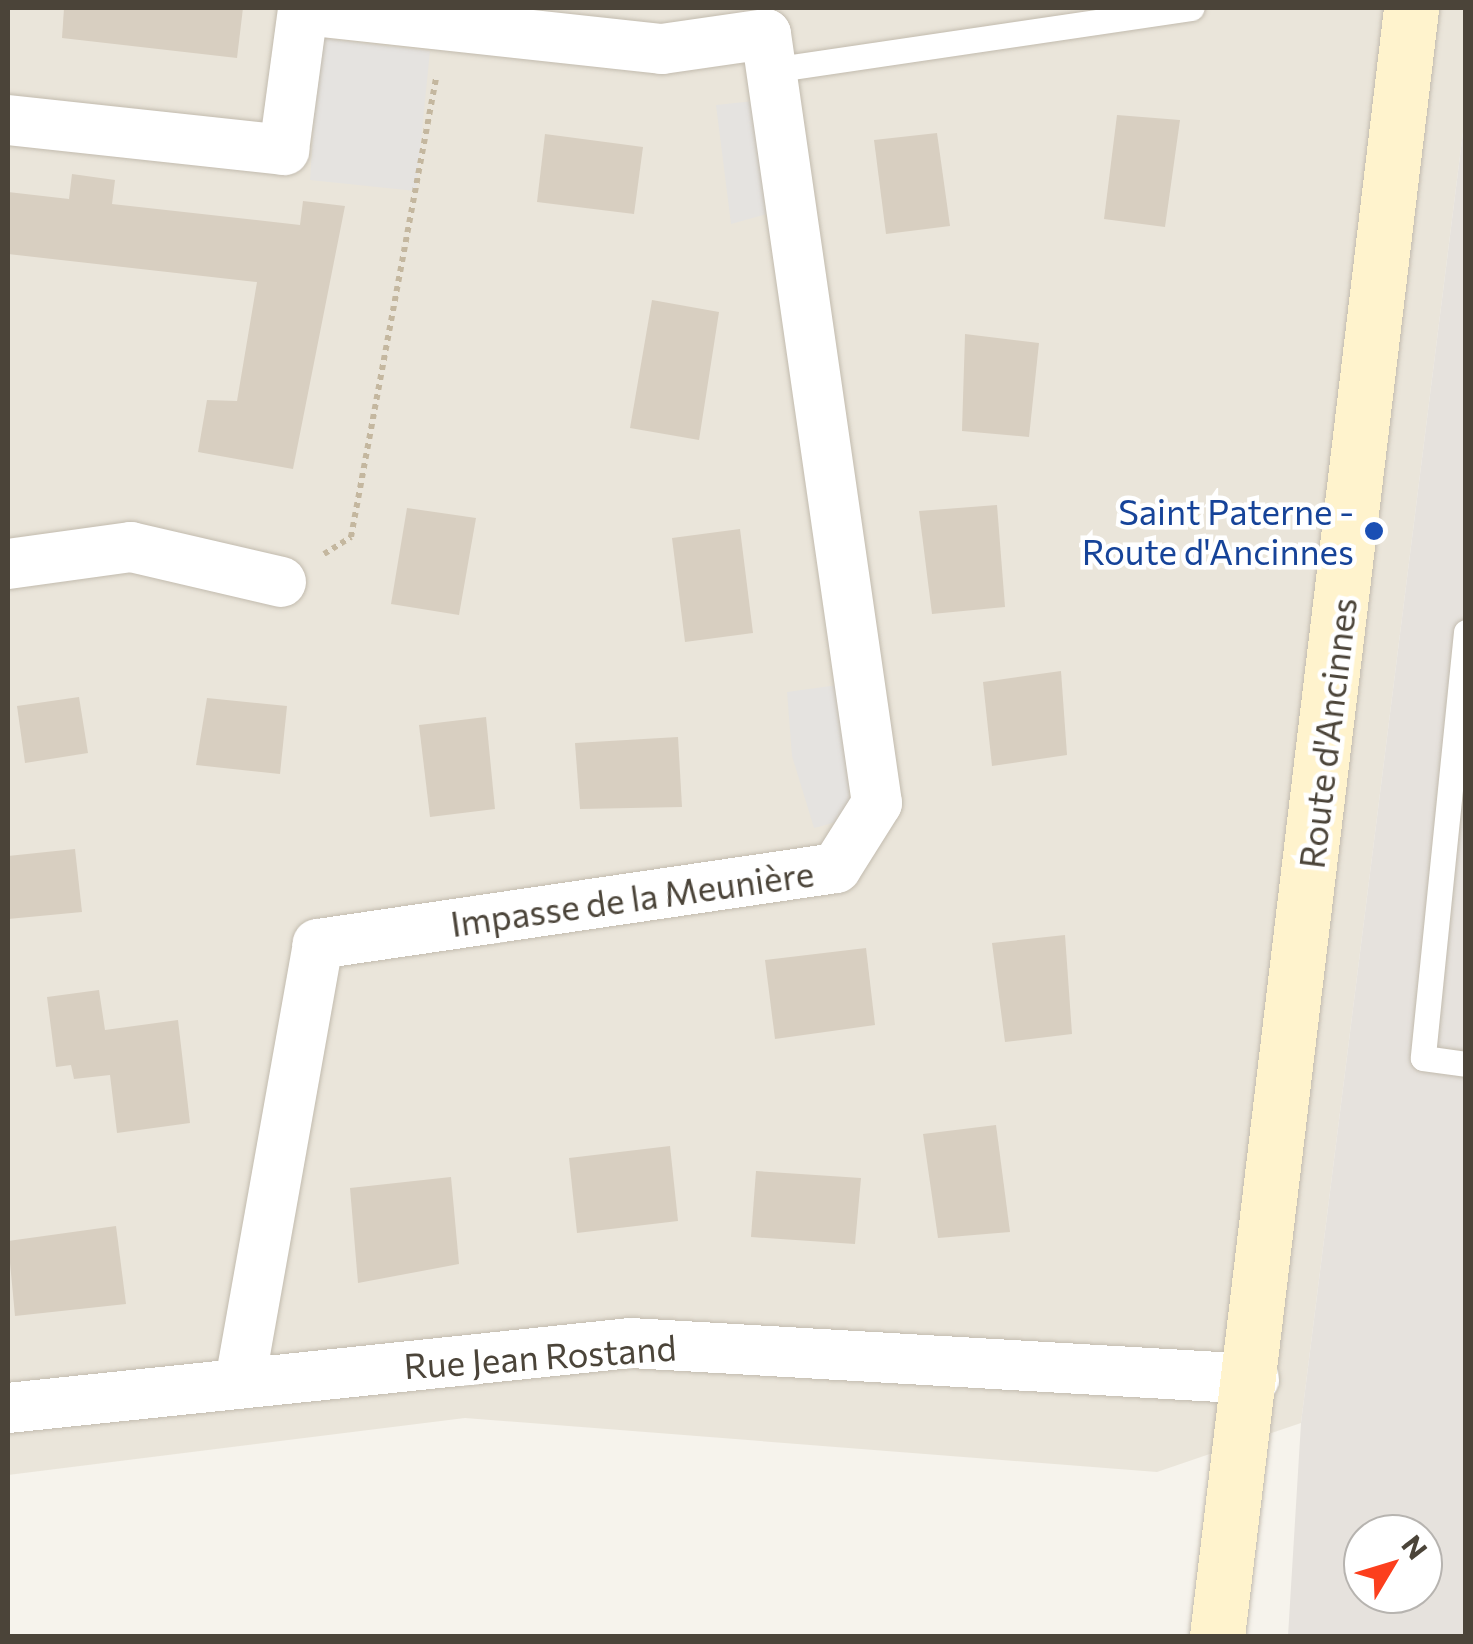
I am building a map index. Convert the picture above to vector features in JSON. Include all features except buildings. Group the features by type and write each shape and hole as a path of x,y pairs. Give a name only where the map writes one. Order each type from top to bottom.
{"main road":[{"name":"Route d'Ancinnes","path":"1217,1636 1254,1380 1412,8"}],"street":[{"path":"8,120 284,150 303,10 662,49 768,52"},
{"name":"Impasse de la Meunière","path":"240,1380 318,944 836,868 876,803 768,52"},
{"path":"8,564 131,547 281,582"},
{"name":"Rue Jean Rostand","path":"8,1408 240,1380 630,1342 1254,1380"}],"lane":[{"path":"768,52 1191,8"},
{"path":"1466,632 1423,1058 1466,1064"}],"path":[{"path":"281,582 351,537 446,26"}],"shaded area":[{"path":"8,8 1465,8 1465,116 1301,1423 1157,1472 465,1418 8,1475"},
{"path":"319,38 430,51 416,191 310,180"},
{"path":"765,100 778,211 731,224 716,105"},
{"path":"1465,116 1465,1636 1288,1636 1301,1423"},
{"path":"838,685 852,818 814,828 792,756 787,692"}],"place":[{"name":"Saint Paterne - Route d'Ancinnes","path":"1374,531"}]}
